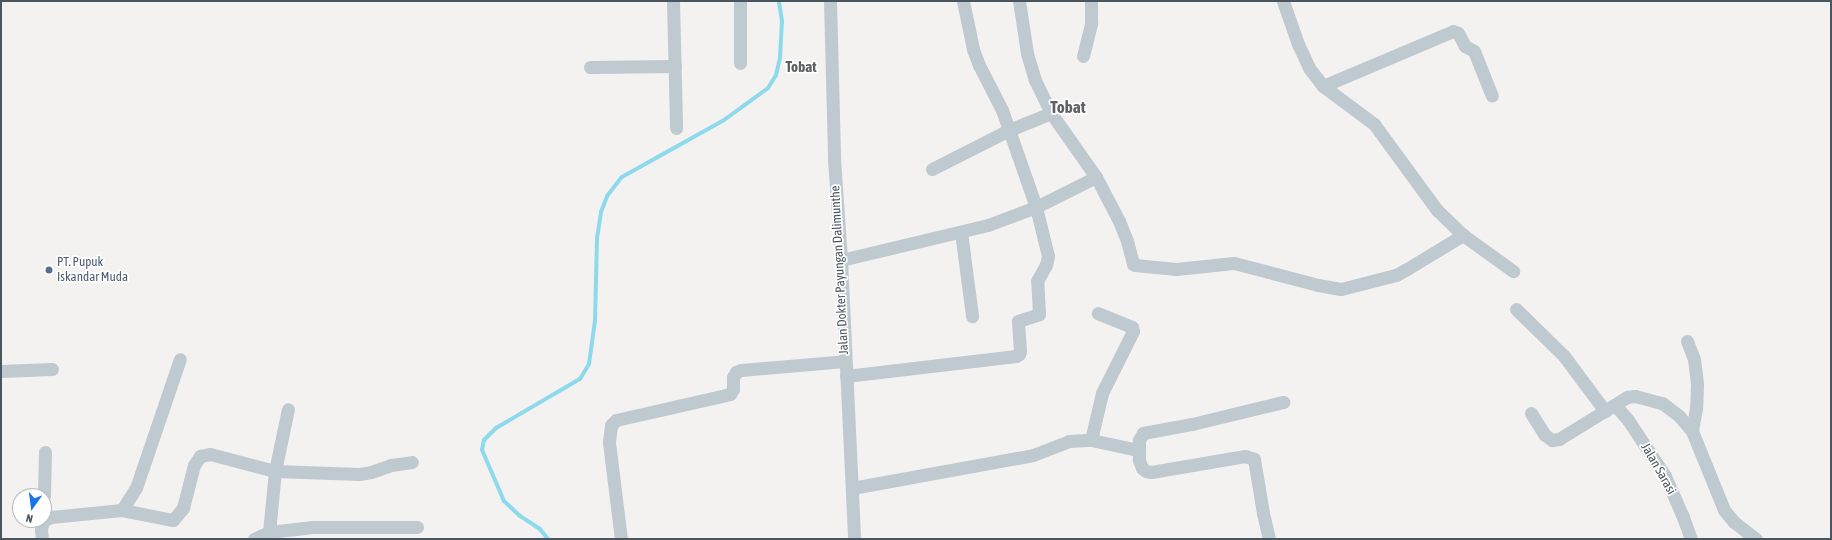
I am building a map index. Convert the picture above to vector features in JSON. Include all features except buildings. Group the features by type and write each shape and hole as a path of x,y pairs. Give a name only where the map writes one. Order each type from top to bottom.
{"street":[{"path":"673,1 676,128"},
{"path":"731,1 741,1 740,63"},
{"name":"Jalan Dokter Payungan Dalimunthe","path":"830,1 834,159 841,260 854,539"},
{"path":"846,376 1016,356 1019,354 1017,324 1020,320 1039,314 1037,281 1048,256 1036,207 1002,110 979,65 973,49 964,1"},
{"path":"1019,1 1027,53 1035,80 1051,113 1096,177 1119,221 1127,241 1133,264 1176,269 1234,263 1318,285 1341,289 1402,272 1464,234"},
{"path":"1083,56 1091,23 1091,1"},
{"path":"1283,1 1298,44 1309,68 1323,86 1374,124 1437,210 1464,234 1513,272"},
{"path":"1323,86 1453,31 1458,33 1465,46 1474,51 1492,96"},
{"path":"590,67 674,66"},
{"path":"932,169 1009,130 1051,113"},
{"path":"841,260 988,225 1036,207 1096,177"},
{"path":"961,232 972,316"},
{"name":"Jalan Sarasi","path":"1516,309 1564,356 1610,408 1628,420 1665,476 1691,539"},
{"path":"1091,440 1104,388 1133,331 1132,327 1098,313"},
{"path":"1687,341 1694,359 1697,385 1692,431"},
{"path":"122,510 136,488 180,359"},
{"path":"621,539 609,442 611,425 616,420 730,394 733,389 733,376 736,372 741,370 845,362"},
{"path":"1,370 52,369"},
{"path":"1531,413 1545,435 1552,440 1559,439 1627,397 1635,396 1662,403 1679,416 1692,431 1724,510 1734,522 1756,539"},
{"path":"1269,539 1254,459 1250,457 1151,472 1142,468 1139,460 1139,440 1143,433 1192,424 1283,402"},
{"path":"269,532 275,471 288,409"},
{"path":"852,488 1005,461 1040,453 1053,446 1069,441 1091,440 1139,450"},
{"path":"44,488 45,452"},
{"path":"52,516 122,510 173,520 179,515 183,508 194,465 200,456 210,454 275,471 358,474 371,472 391,464 412,462"},
{"path":"255,539 269,532 313,527 366,533 417,527"},
{"path":"41,528 42,539"}],"waterway":[{"path":"548,539 540,529 520,516 504,501 482,450 484,440 496,428 580,379 589,364 595,321 597,238 601,212 607,196 622,177 724,120 768,88 776,75 780,58 782,21 779,1"}],"place":[{"name":"PT. Pupuk Iskandar Muda","path":"49,270"}],"district":[{"name":"Tobat","path":"801,67"},
{"name":"Tobat","path":"1068,108"}]}
